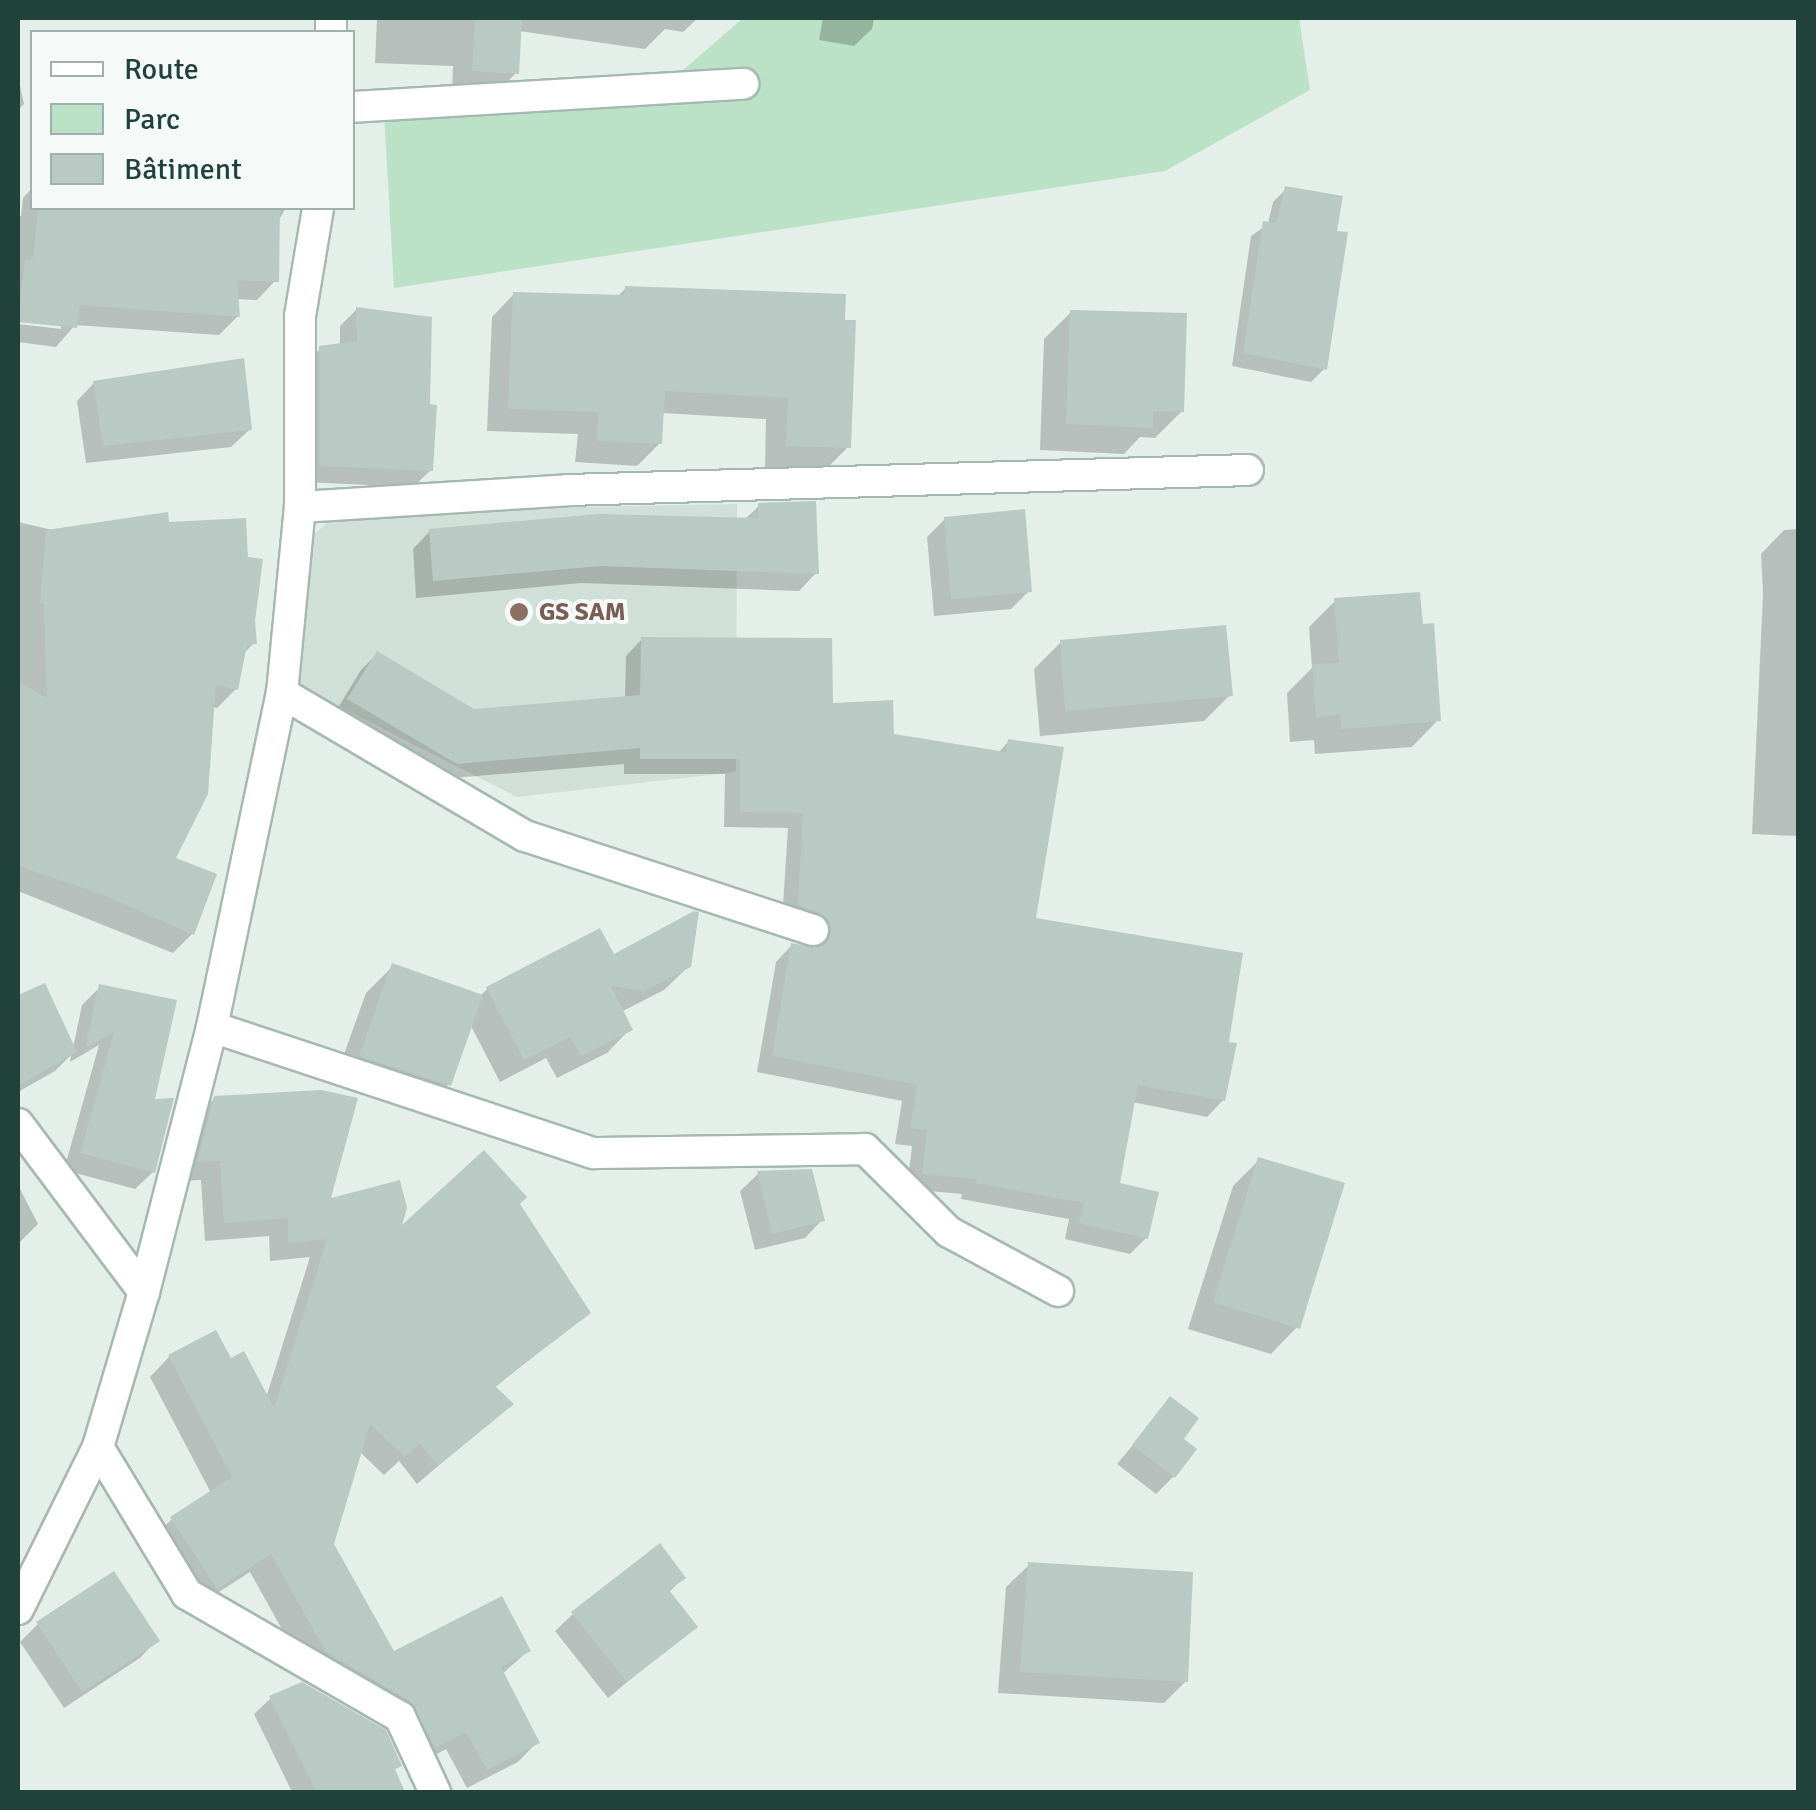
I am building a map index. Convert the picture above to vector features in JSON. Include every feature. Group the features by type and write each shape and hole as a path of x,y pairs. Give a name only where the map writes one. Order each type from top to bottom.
{"street":[{"path":"355,107 742,84"},
{"path":"18,1609 98,1447 144,1292 212,1027 282,693 300,507 300,316 318,210"},
{"path":"300,507 568,490 1248,470"},
{"path":"282,693 525,836 812,930"},
{"path":"212,1027 594,1154 865,1149 949,1232 1058,1291"},
{"path":"18,1124 144,1292"},
{"path":"98,1447 187,1594 400,1717 435,1792"}],"shaded area":[{"name":"GS SAM","path":"737,504 736,772 517,797 297,685 308,540 339,512"}],"green space":[{"path":"743,18 1299,18 1310,90 1165,171 394,288 384,113 673,79"}],"building":[{"path":"475,18 522,18 519,74 472,71"},
{"path":"1285,186 1343,196 1337,231 1348,232 1327,370 1243,353 1263,221 1276,223"},
{"path":"38,210 280,210 279,282 237,280 240,317 80,305 77,328 18,322 25,259 33,260"},
{"path":"625,286 846,294 845,320 856,320 851,448 786,446 788,398 665,391 662,444 596,441 599,412 508,409 513,292 624,295"},
{"path":"356,307 432,317 430,404 437,405 433,471 319,466 319,346 357,341"},
{"path":"1070,310 1187,313 1184,412 1153,411 1153,428 1066,424"},
{"path":"244,358 252,430 103,446 93,381"},
{"path":"816,501 819,574 600,566 433,581 429,529 599,514 758,518 758,503"},
{"path":"1025,509 1032,592 951,599 944,517"},
{"path":"168,512 169,522 246,518 248,557 263,559 255,621 257,644 247,645 238,690 216,685 208,794 176,858 217,874 194,935 101,894 18,866 18,681 47,698 44,604 40,603 46,530"},
{"path":"1420,592 1423,624 1434,623 1441,721 1341,729 1340,715 1316,717 1312,664 1339,663 1334,598"},
{"path":"1226,625 1233,696 1065,711 1060,640"},
{"path":"641,637 832,638 833,703 893,700 894,734 1006,752 1008,739 1064,747 1036,918 1243,953 1229,1042 1237,1043 1225,1101 1138,1085 1120,1183 1159,1192 1148,1239 1079,1223 1084,1203 976,1183 977,1179 922,1174 927,1130 910,1128 917,1085 772,1056 791,943 818,948 826,943 831,927 820,913 798,905 803,813 740,812 740,759 640,759 640,748 457,764 347,699 377,651 474,709 640,695"},
{"path":"694,911 699,912 691,967 644,991 611,986 633,1030 581,1056 570,1037 524,1060 486,987 600,928 614,954"},
{"path":"392,963 483,995 451,1086 359,1056"},
{"path":"45,983 77,1052 18,1086 18,995"},
{"path":"99,984 177,1000 155,1099 174,1098 155,1173 80,1153 114,1032 85,1048"},
{"path":"321,1090 358,1098 331,1198 400,1180 407,1208 402,1225 484,1150 527,1197 520,1204 591,1313 495,1386 514,1404 438,1466 420,1443 405,1457 370,1424 334,1544 394,1651 502,1596 531,1651 501,1667 540,1743 487,1770 466,1732 435,1748 410,1701 326,1652 271,1554 217,1589 170,1517 232,1477 168,1355 216,1330 231,1358 244,1351 274,1408 327,1239 288,1243 288,1218 224,1223 220,1161 197,1162 214,1096"},
{"path":"1258,1157 1345,1183 1300,1329 1213,1302"},
{"path":"812,1169 825,1221 772,1234 757,1171"},
{"path":"1170,1396 1199,1418 1184,1439 1197,1449 1175,1478 1132,1445"},
{"path":"660,1543 686,1578 669,1590 698,1627 627,1682 571,1612"},
{"path":"1028,1562 1193,1572 1188,1682 1020,1672"},
{"path":"114,1571 160,1641 82,1692 36,1622"},
{"path":"302,1682 386,1730 402,1766 395,1769 405,1792 317,1792 269,1696"}],"place":[{"name":"GS SAM","path":"519,612"}]}
